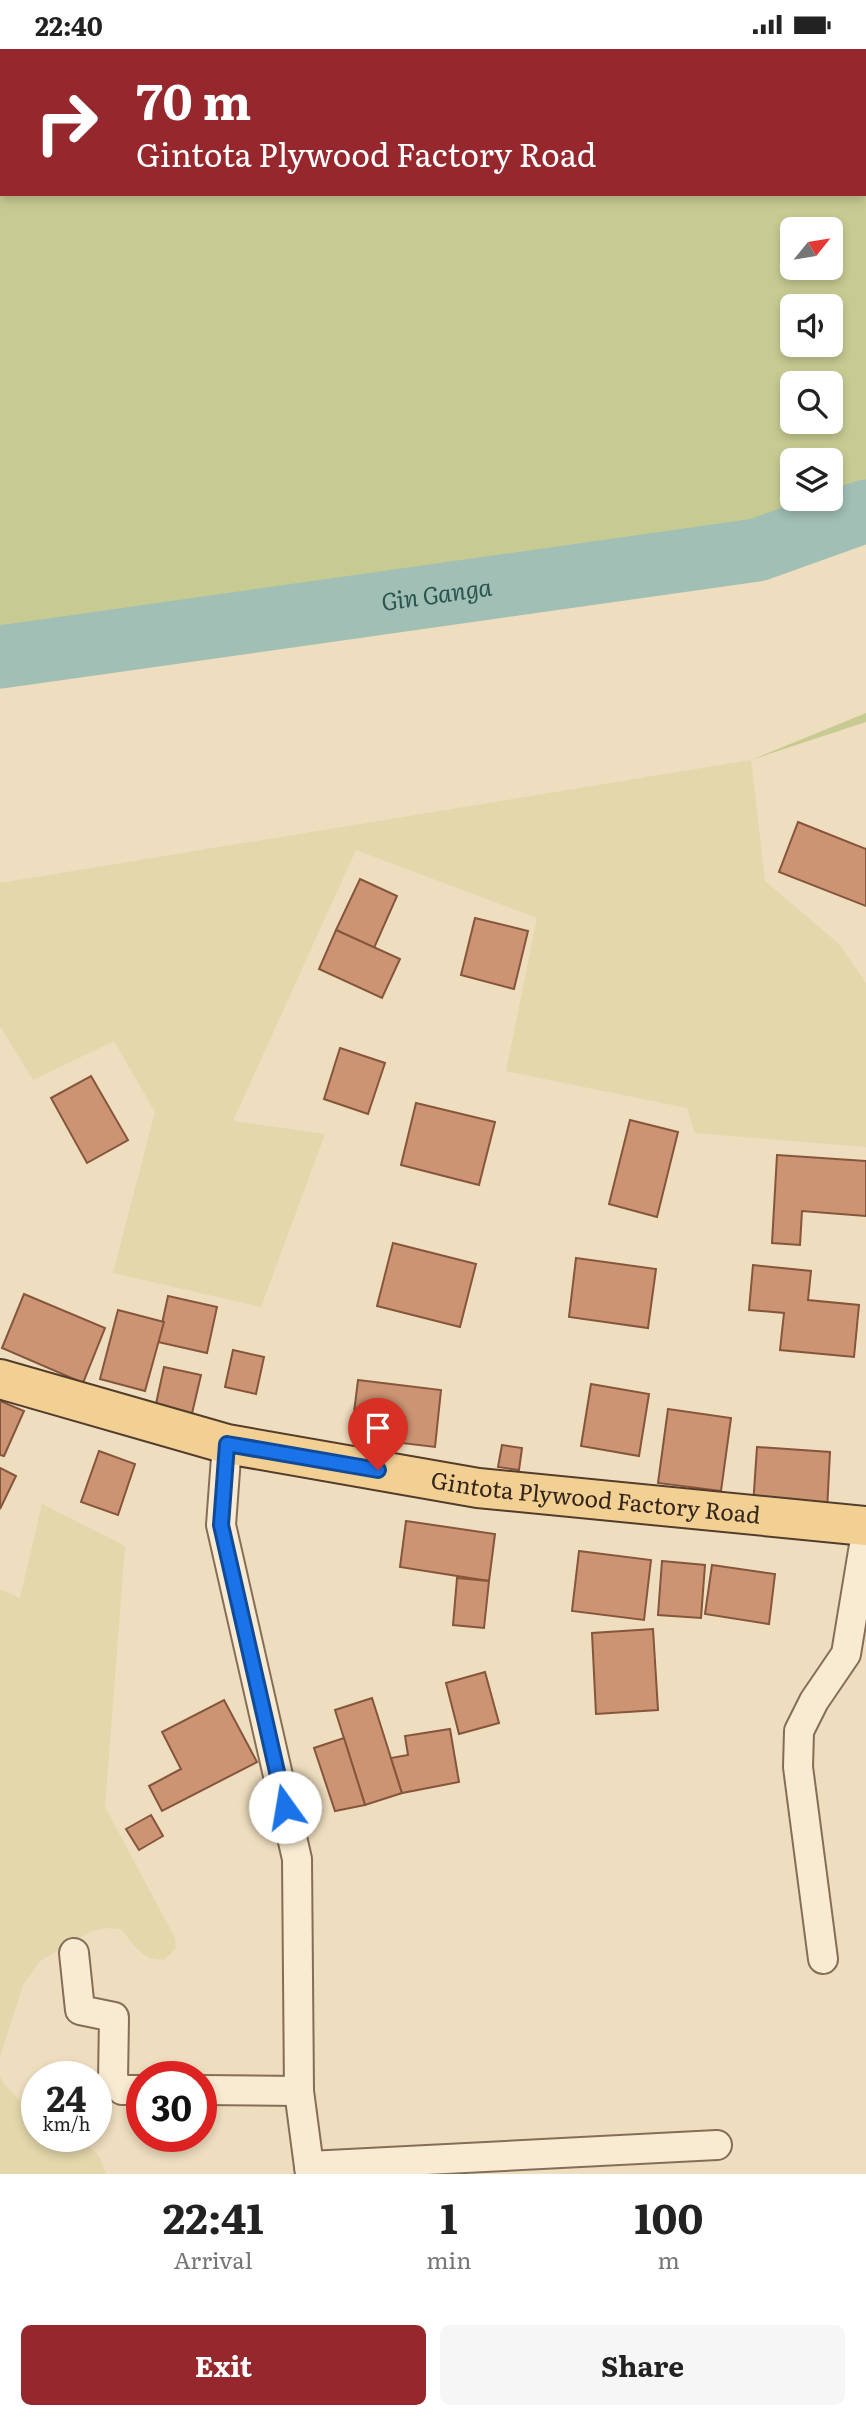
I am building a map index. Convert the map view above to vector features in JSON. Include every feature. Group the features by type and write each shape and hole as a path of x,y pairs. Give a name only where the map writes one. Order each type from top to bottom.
{"main road":[{"name":"Gintota Plywood Factory Road","path":"0,1379 227,1444 478,1488 866,1526"}],"street":[{"path":"227,1444 221,1525 297,1859 299,2091 309,2170 717,2145"},
{"path":"823,1959 799,1766 799,1731 814,1700 846,1654 866,1533"},
{"path":"74,1953 80,2010 114,2017 113,2081 126,2089"},
{"path":"217,2090 299,2091"}],"shaded area":[{"path":"751,760 765,881 839,944 866,983 866,1147 695,1133 687,1108 506,1071 537,918 356,850 233,1121 325,1134 261,1307 113,1273 155,1112 114,1041 33,1080 0,1026 0,883"},
{"path":"42,1504 125,1546 105,1807 175,1938 176,1948 164,1960 149,1958 136,1948 121,1929 106,1928 92,1931 40,1961 23,1985 0,2057 0,1589 20,1598"},
{"path":"0,2076 5,2085 21,2100 21,2152 95,2152 106,2174 0,2174"}],"green space":[{"path":"0,196 866,196 866,511 757,550 0,657"},
{"path":"866,713 866,722 751,760"}],"building":[{"path":"798,822 866,849 866,906 779,872"},
{"path":"360,879 397,896 374,948 336,930"},
{"path":"475,918 528,931 514,989 461,975"},
{"path":"336,930 400,959 382,998 319,969"},
{"path":"340,1048 385,1063 368,1114 324,1099"},
{"path":"91,1076 128,1140 87,1163 51,1098"},
{"path":"416,1103 495,1122 479,1185 401,1165"},
{"path":"630,1120 678,1132 657,1217 609,1204"},
{"path":"777,1155 866,1161 866,1216 802,1211 800,1245 772,1243"},
{"path":"393,1243 476,1264 460,1327 377,1306"},
{"path":"576,1258 656,1269 648,1328 569,1317"},
{"path":"753,1265 811,1271 808,1300 859,1305 854,1357 780,1350 784,1313 749,1310"},
{"path":"24,1294 105,1328 83,1383 2,1348"},
{"path":"168,1296 217,1307 207,1353 158,1342"},
{"path":"118,1310 164,1322 145,1391 100,1379"},
{"path":"233,1350 264,1357 256,1394 225,1387"},
{"path":"164,1367 201,1375 190,1422 154,1413"},
{"path":"358,1380 441,1390 435,1447 351,1437"},
{"path":"591,1384 649,1394 639,1456 581,1446"},
{"path":"0,1401 24,1411 4,1456 0,1455"},
{"path":"668,1409 731,1418 721,1491 658,1483"},
{"path":"502,1445 522,1448 519,1470 498,1467"},
{"path":"757,1447 830,1452 827,1511 753,1506"},
{"path":"99,1451 135,1464 118,1515 81,1502"},
{"path":"0,1468 16,1476 0,1509"},
{"path":"406,1521 495,1534 489,1581 400,1567"},
{"path":"579,1551 651,1560 644,1620 572,1611"},
{"path":"662,1561 705,1565 701,1618 658,1615"},
{"path":"712,1565 775,1574 769,1624 705,1614"},
{"path":"457,1578 489,1581 484,1628 453,1625"},
{"path":"653,1629 658,1710 596,1714 592,1633"},
{"path":"485,1672 499,1723 459,1734 446,1683"},
{"path":"372,1698 402,1793 365,1805 335,1710"},
{"path":"224,1700 257,1762 162,1811 149,1786 181,1769 162,1732"},
{"path":"450,1729 459,1782 402,1793 391,1758 408,1755 405,1736"},
{"path":"344,1738 365,1805 335,1811 314,1748"},
{"path":"151,1815 163,1836 139,1850 126,1829"}],"waterway":[{"name":"Gin Ganga","path":"0,657 757,550 866,511"}],"route":[{"path":"285,1807 221,1525 227,1444 378,1470"}]}
